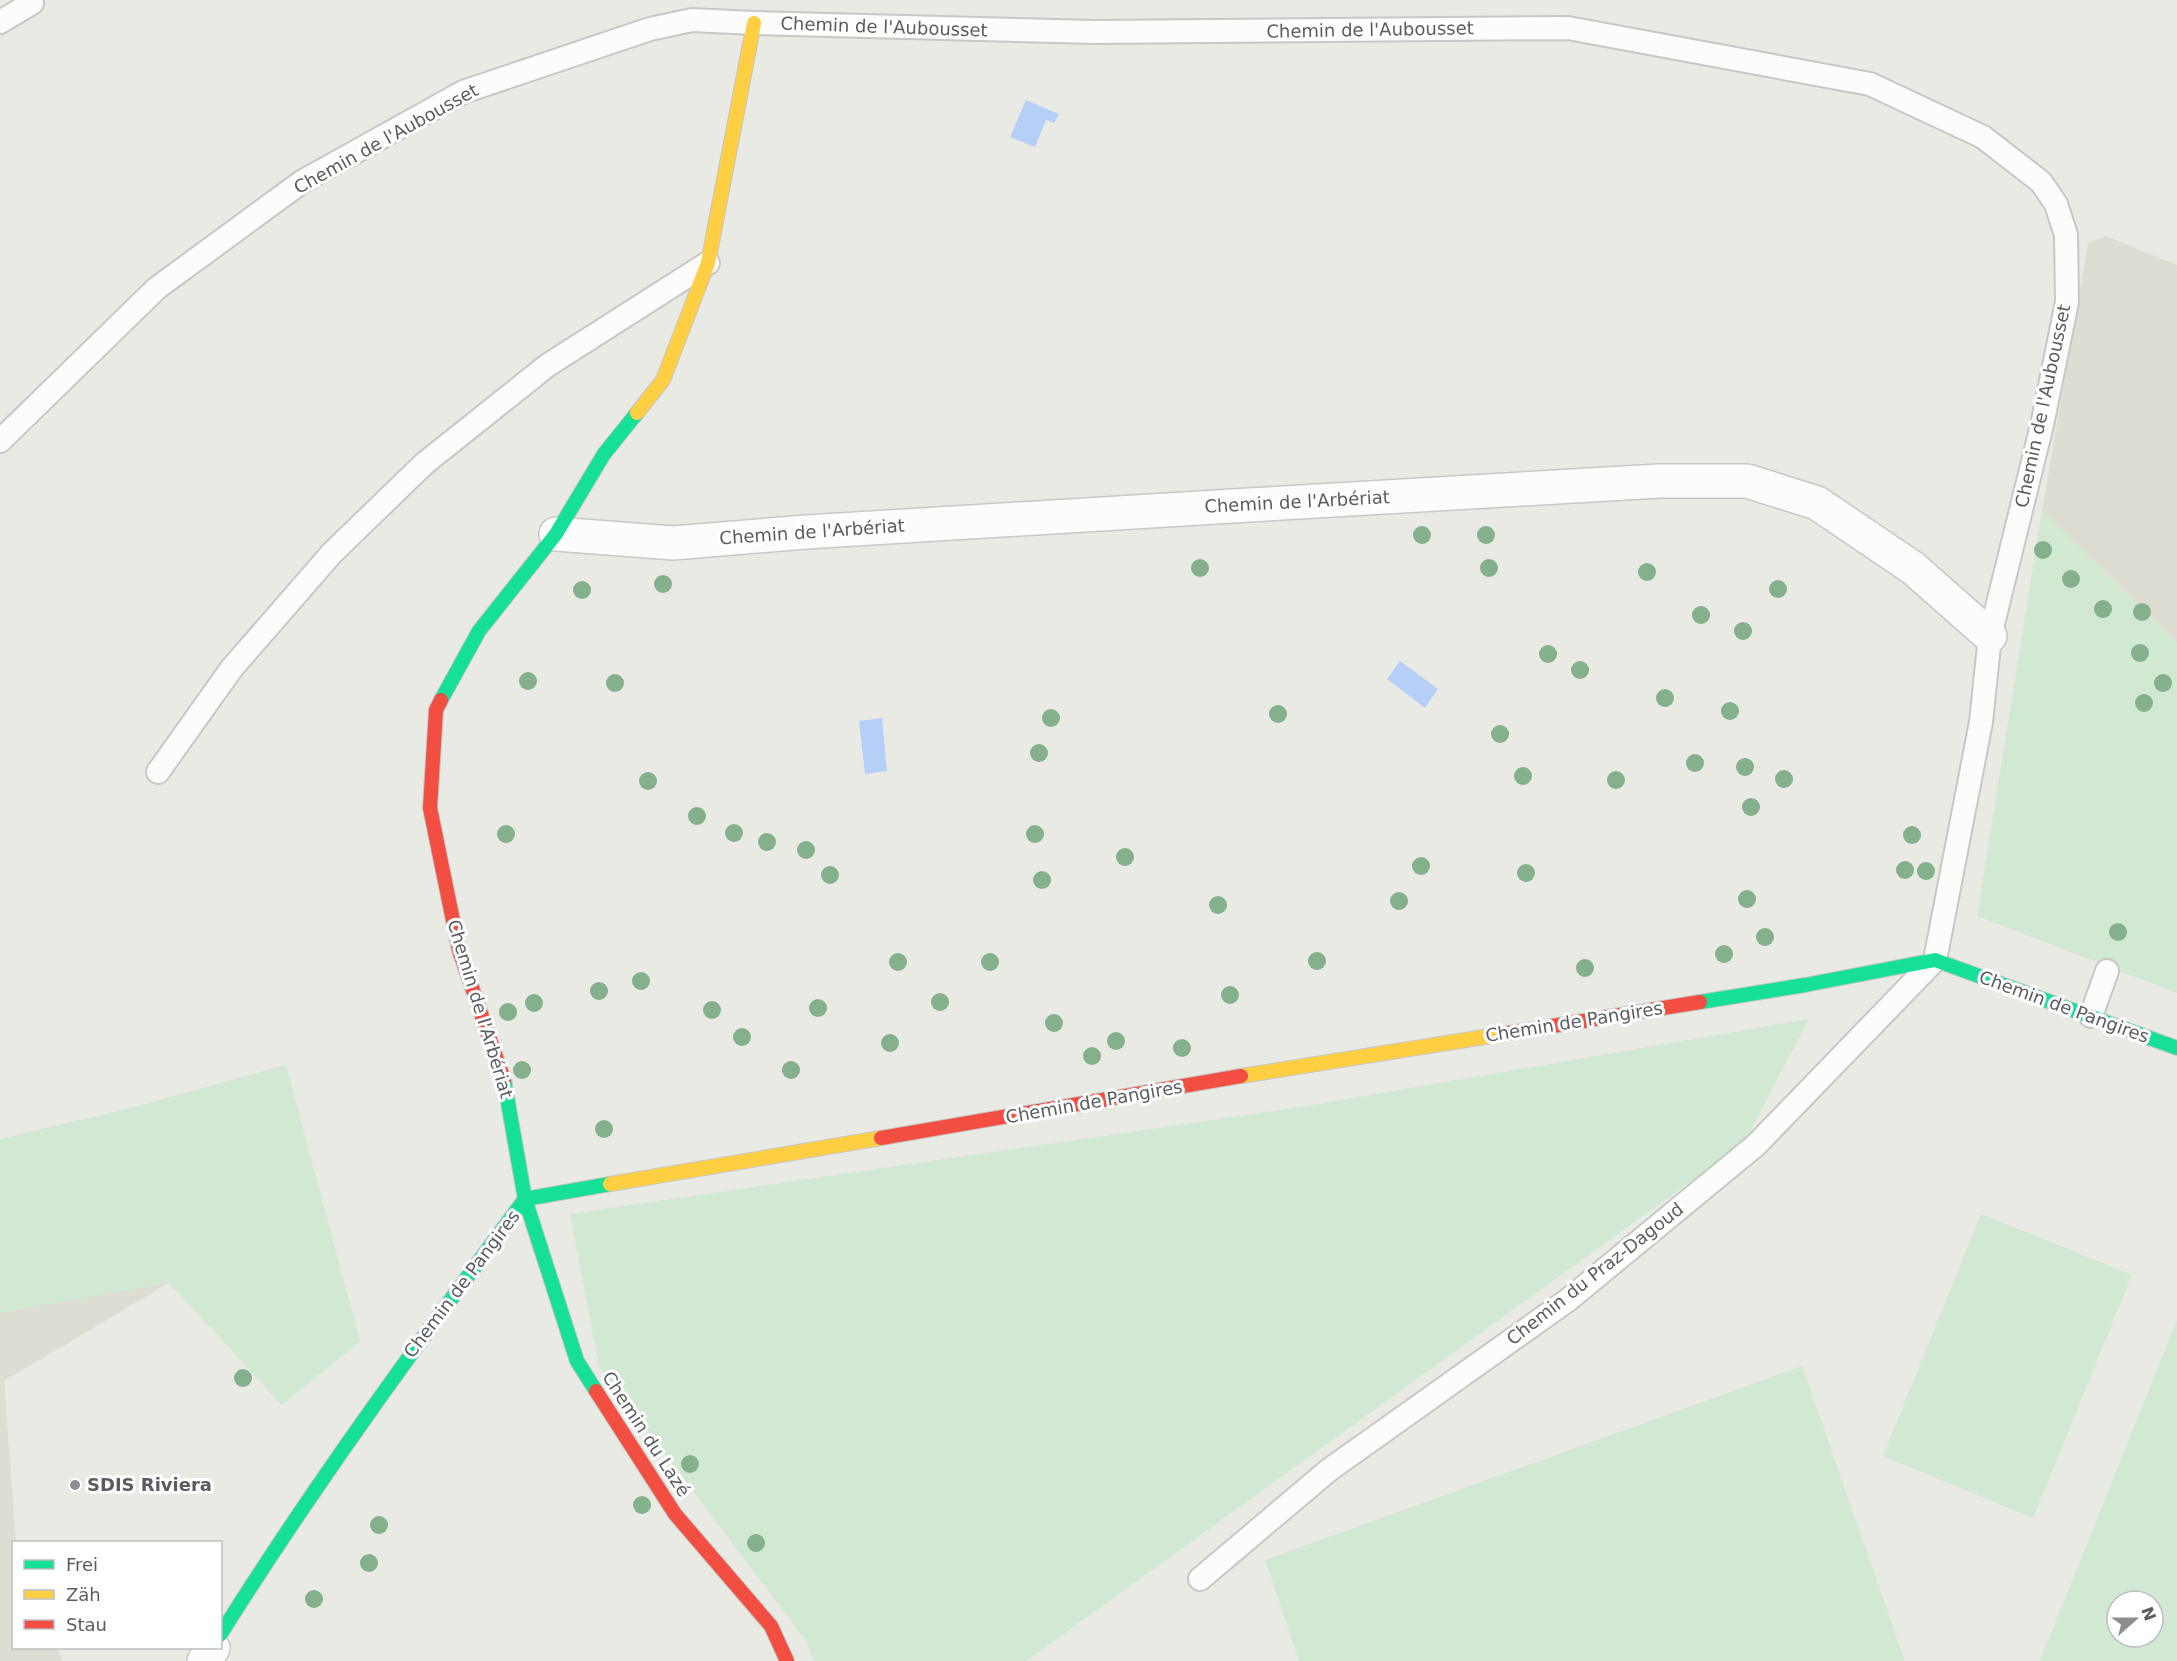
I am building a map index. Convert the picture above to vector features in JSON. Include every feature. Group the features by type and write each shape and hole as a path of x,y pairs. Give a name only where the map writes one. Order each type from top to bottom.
{"street":[{"name":"Chemin de l'Arbériat","path":"525,1199 504,1079 459,950 430,807 436,710 479,630 556,534 604,454 663,380 708,263 754,23"},
{"name":"Chemin de l'Arbériat","path":"556,534 673,543 806,532 1659,481 1747,481 1817,502 1913,568 1990,636"},
{"name":"Chemin de Pangires","path":"222,1632 274,1549 410,1354 525,1199 1289,1068 1805,985 1935,960 2177,1047"},
{"name":"Chemin du Lazé","path":"525,1199 577,1361 675,1514 771,1626 787,1661"}],"lane":[{"path":"0,22 32,3"},
{"name":"Chemin de l'Aubousset","path":"0,441 157,288 303,181 463,92 650,29 692,20 1094,32 1568,28 1870,84 1983,137 2041,182 2056,204 2066,235 2067,302 2042,425 1990,636 1981,722 1935,960"},
{"path":"158,772 232,669 332,553 425,463 548,364 708,263"},
{"name":"Chemin du Praz-Dagoud","path":"1200,1579 1329,1470 1568,1300 1756,1145 1935,960"},
{"path":"2091,1016 2107,971"}],"shaded area":[{"path":"2106,236 2177,265 2177,644 2042,511 2088,243"},
{"path":"0,1139 169,1283 4,1381 16,1541 12,1541 12,1649 57,1649 63,1661 0,1661"}],"green space":[{"path":"2042,511 2177,644 2177,993 1977,916"},
{"path":"1809,1019 1744,1143 1026,1661 814,1661 806,1641 599,1366 570,1214 1307,1106"},
{"path":"286,1065 360,1341 282,1405 169,1283 0,1313 0,1139 130,1108"},
{"path":"1981,1214 2132,1275 2033,1518 1883,1456"},
{"path":"2177,1320 2177,1661 2040,1661"},
{"path":"1802,1366 1905,1661 1299,1661 1265,1560"}],"water":[{"path":"1026,100 1059,114 1054,123 1046,120 1035,147 1010,137"},
{"path":"1400,661 1438,689 1425,708 1387,679"},
{"path":"882,718 887,771 865,774 859,721"}],"traffic: fast":[{"path":"441,700 479,631 556,534 604,454 637,413"},
{"path":"1700,1002 1935,960 2177,1048"},
{"path":"504,1080 525,1199 577,1361 596,1391"},
{"path":"222,1632 330,1469 525,1199 610,1184"}],"traffic: slow":[{"path":"637,413 663,380 708,263 754,23"},
{"path":"1241,1076 1503,1034"},
{"path":"610,1184 881,1138"}],"traffic: jam":[{"path":"441,700 436,710 430,808 459,950 504,1080"},
{"path":"1503,1034 1700,1002"},
{"path":"881,1138 1241,1076"},
{"path":"596,1391 675,1514 771,1626 787,1661"}],"place":[{"name":"SDIS Riviera","path":"75,1485"}]}
